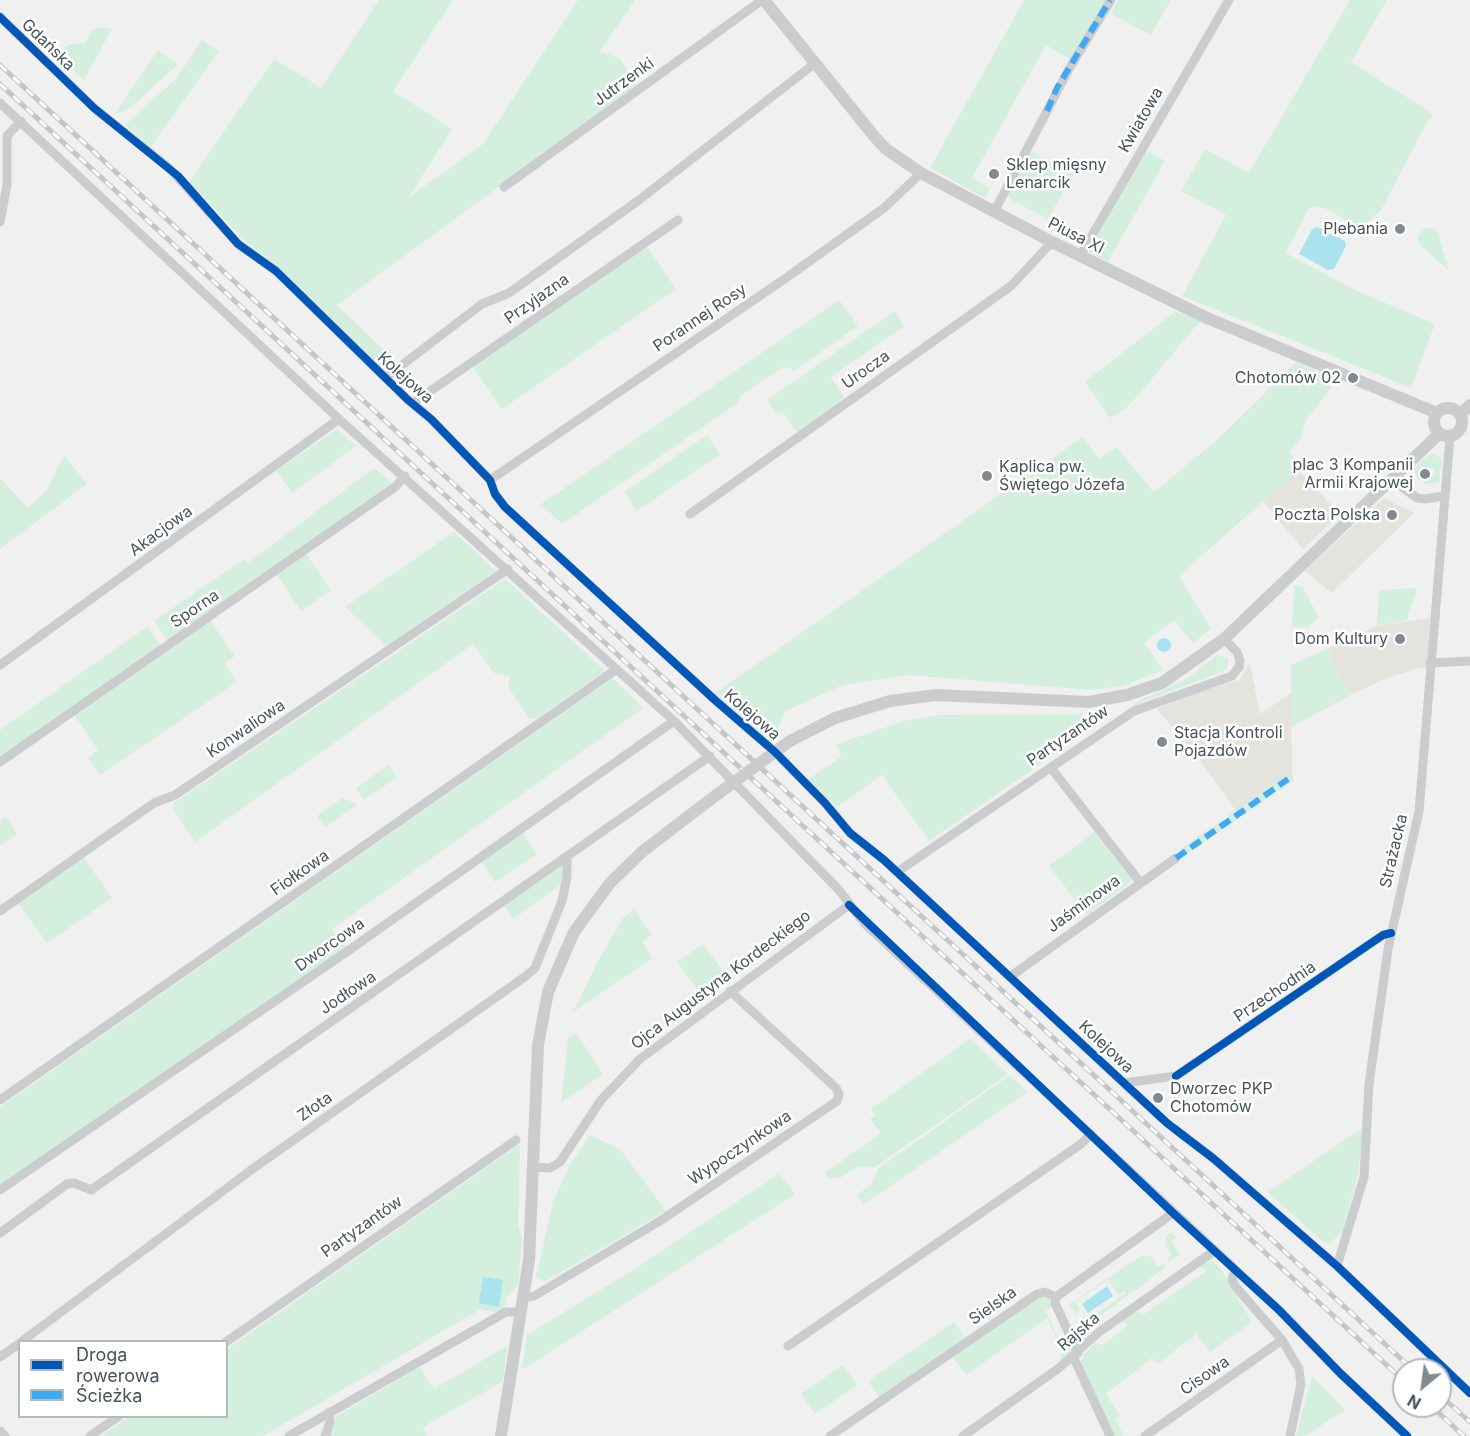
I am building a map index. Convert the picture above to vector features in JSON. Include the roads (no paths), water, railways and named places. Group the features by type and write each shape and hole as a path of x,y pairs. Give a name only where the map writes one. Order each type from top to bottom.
{"street":[{"name":"Piusa XI","path":"763,0 886,149 921,172 1052,242 1207,318 1437,413"},
{"name":"Jutrzenki","path":"504,187 763,0"},
{"path":"994,212 1069,69 1111,0"},
{"name":"Kwiatowa","path":"1080,256 1229,0"},
{"name":"Gdańska","path":"0,17 77,92 170,168 238,244 276,271 333,328"},
{"path":"385,378 482,304 509,293 630,206 814,64"},
{"path":"0,103 339,419 405,476 674,721 838,890 874,932 1302,1332 1340,1373 1407,1436"},
{"path":"0,222 7,185 4,136 21,121"},
{"name":"Porannej Rosy","path":"490,480 786,278 884,208 921,172"},
{"name":"Przyjazna","path":"413,403 678,220"},
{"name":"Urocza","path":"690,514 1011,286 1052,242"},
{"name":"Kolejowa","path":"333,328 490,480 495,494 505,507 716,702 775,752 825,803 850,833 897,872 962,934 1011,976 1160,1117"},
{"path":"501,1436 529,1260 540,1030 548,992 566,947 583,916 617,875 719,793 790,741 844,714 890,701 936,695 1063,702 1118,697 1173,677 1224,639 1396,474 1445,435 1461,429 1460,415 1470,405"},
{"path":"1445,435 1433,423 1437,413 1448,408 1460,415"},
{"name":"Akacjowa","path":"0,665 339,419"},
{"name":"Strażacka","path":"1337,1266 1364,1178 1369,1084 1391,933 1417,823 1443,496 1445,435"},
{"path":"1396,474 1402,487 1417,498 1443,496"},
{"name":"Sporna","path":"0,762 395,487 405,476"},
{"name":"Konwaliowa","path":"0,911 154,803 175,795 508,569"},
{"name":"Partyzantów","path":"897,872 1134,711 1232,676 1239,667 1239,656 1224,639"},
{"path":"1430,663 1470,661"},
{"name":"Fiołkowa","path":"0,1100 617,669"},
{"name":"Dworcowa","path":"0,1190 345,953 674,721"},
{"name":"Jodłowa","path":"0,1233 67,1184 74,1183 91,1190 710,756"},
{"path":"1051,768 1140,882"},
{"name":"Złota","path":"23,1340 251,1170 536,968 562,901 567,877 567,857"},
{"name":"Jaśminowa","path":"1011,976 1176,858"},
{"name":"Ojca Augustyna Kordeckiego","path":"534,1167 556,1166 586,1120 617,1081 672,1033 849,905"},
{"name":"Przechodnia","path":"1124,1083 1176,1076 1383,935 1391,933"},
{"name":"Wypoczynkowa","path":"523,1298 534,1296 660,1221 837,1101 839,1094 836,1088 730,991"},
{"path":"1176,1130 1214,1159 1337,1266 1470,1393"},
{"path":"789,1346 1081,1144 1091,1134"},
{"name":"Partyzantów","path":"227,1340 516,1140"},
{"path":"1110,1436 1055,1303 1056,1297 1173,1213"},
{"name":"Rajska","path":"963,1436 1076,1355 1099,1332 1214,1251"},
{"path":"1235,1269 1232,1279 1235,1286 1281,1340 1296,1362 1301,1384 1290,1436"},
{"name":"Sielska","path":"830,1436 1037,1294 1045,1292 1056,1297"},
{"path":"289,1436 506,1312 521,1312"},
{"name":"Cisowa","path":"1145,1436 1281,1340"},
{"name":"Złota","path":"0,1357 18,1344"},
{"path":"326,1436 330,1422 329,1412"},
{"path":"90,1436 115,1418"},
{"path":"0,1431 5,1436"}],"water":[{"path":"1317,227 1345,241 1346,246 1334,269 1328,270 1299,254 1312,229"},
{"path":"1164,638 1169,640 1171,645 1169,650 1164,652 1159,650 1157,645 1159,640"},
{"path":"483,1277 503,1280 499,1307 479,1303"},
{"path":"1107,1286 1113,1296 1088,1313 1082,1304"}],"railway":[{"path":"0,65 1400,1358"},
{"path":"0,84 1392,1370"},
{"path":"1452,1406 1470,1422"},
{"path":"1444,1418 1464,1436"}],"place":[{"name":"Sklep mięsny Lenarcik","path":"994,174"},
{"name":"Plebania","path":"1400,229"},
{"name":"Chotomów 02","path":"1353,378"},
{"name":"plac 3 Kompanii Armii Krajowej","path":"1425,474"},
{"name":"Kaplica pw. Świętego Józefa","path":"987,476"},
{"name":"Poczta Polska","path":"1392,515"},
{"name":"Dom Kultury","path":"1400,639"},
{"name":"Stacja Kontroli Pojazdów","path":"1162,742"},
{"name":"Dworzec PKP Chotomów","path":"1158,1098"}]}
